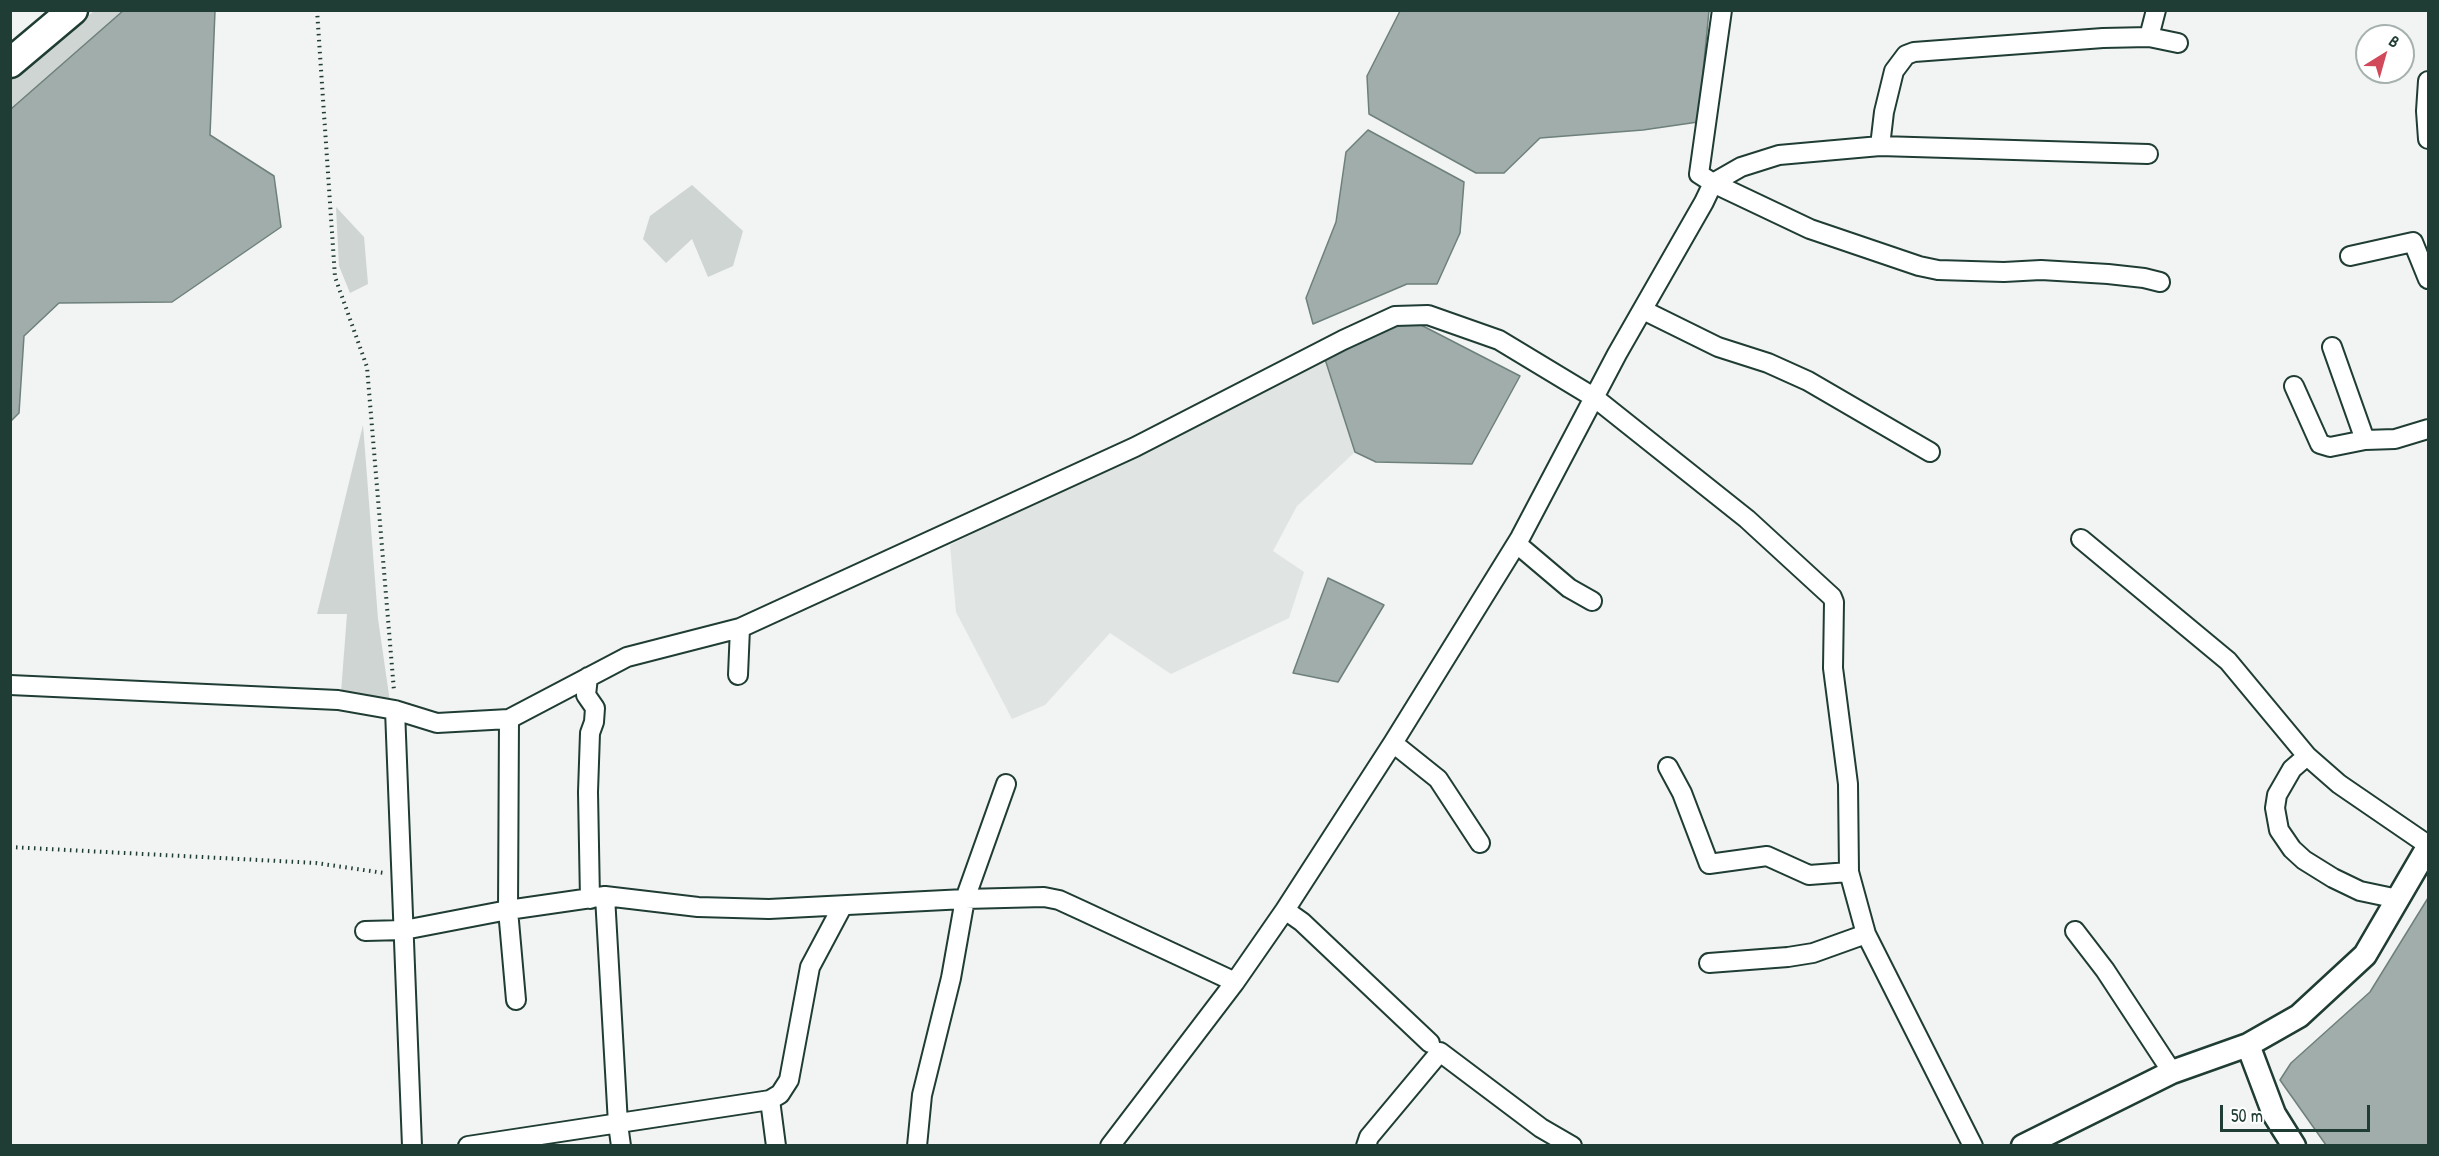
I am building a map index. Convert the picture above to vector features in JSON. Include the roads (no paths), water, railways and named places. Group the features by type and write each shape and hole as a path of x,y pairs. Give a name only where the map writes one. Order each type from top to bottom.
{"main road":[{"path":"10,63 73,10"}],"street":[{"path":"1722,10 1699,174 1713,183 1809,229 1882,256 1919,266 1938,270 2004,272 2041,270 2108,273 2160,282"},
{"path":"2149,37 2156,10"},
{"path":"1880,146 1884,112 1894,71 1906,55 1926,50 2092,38 2149,37 2178,43"},
{"path":"2428,81 2426,111 2428,139"},
{"path":"1110,1146 1235,982 1285,910 1393,743 1517,543 1713,183 1742,167 1779,155 1880,146 2148,154"},
{"path":"2350,256 2414,242 2423,248 2428,279"},
{"path":"1643,309 1718,347 1768,363 1808,381 1930,452"},
{"path":"10,685 338,700 395,710 437,723 509,719 627,657 741,628 1135,447 1343,340 1395,316 1428,315 1500,340 1595,398 1747,519 1832,597 1834,602 1833,668 1848,784 1849,872 1866,933 1973,1146"},
{"path":"2332,347 2365,440"},
{"path":"2294,386 2320,444 2330,447 2365,440 2395,439 2428,429"},
{"path":"2023,1146 2172,1072 2248,1045 2299,1016 2365,955 2428,846 2339,784 2307,756 2228,661 2081,539"},
{"path":"1517,543 1569,588 1592,601"},
{"path":"738,675 741,628"},
{"path":"588,677 586,695 595,708 588,762 587,825 598,897 621,1146"},
{"path":"395,710 412,1146"},
{"path":"509,719 508,910 516,1000"},
{"path":"1393,743 1438,779 1480,843"},
{"path":"2307,756 2292,769 2277,795 2275,808 2279,830 2292,849 2304,860 2333,878 2360,891 2398,899"},
{"path":"1668,767 1682,793 1709,864 1767,856 1809,875 1849,872"},
{"path":"916,1146 922,1095 951,978 965,899 1006,784"},
{"path":"365,931 404,930 508,910 598,897 725,909 1044,897 1059,900 1235,982"},
{"path":"468,1146 770,1101 780,1094 789,1080 810,967 842,906"},
{"path":"1285,910 1302,922 1430,1043"},
{"path":"2075,931 2105,970 2172,1072"},
{"path":"1709,963 1771,959 1813,953 1866,933"},
{"path":"2248,1045 2274,1114 2294,1146"},
{"path":"1366,1146 1369,1137 1440,1052 1541,1128 1572,1146"},
{"path":"770,1101 776,1146"}]}
